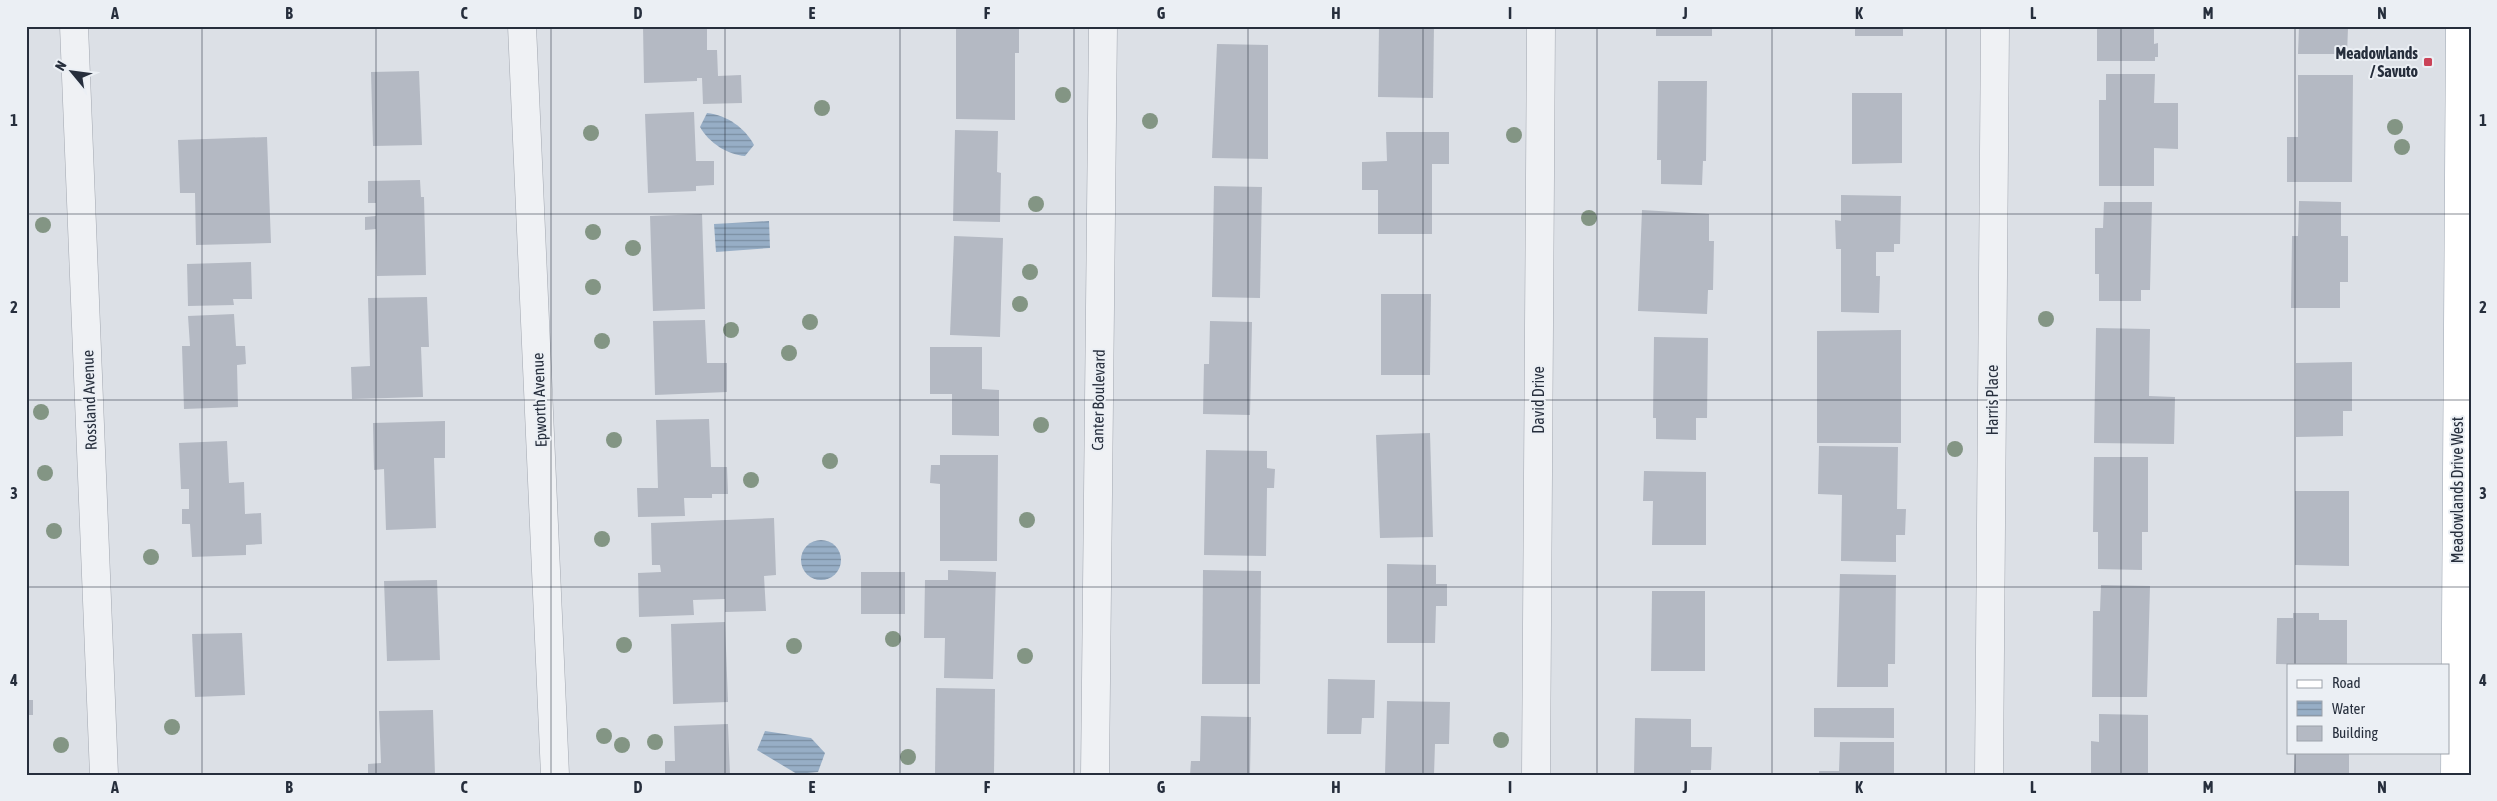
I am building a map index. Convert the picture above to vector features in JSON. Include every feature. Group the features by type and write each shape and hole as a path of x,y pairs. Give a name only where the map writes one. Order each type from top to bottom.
{"main road":[{"name":"Meadowlands Drive West","path":"2455,775 2460,26"}],"street":[{"name":"Rossland Avenue","path":"74,26 104,775"},
{"name":"Epworth Avenue","path":"522,26 555,775"},
{"name":"Canter Boulevard","path":"1095,775 1103,26"},
{"name":"David Drive","path":"1536,775 1541,26"},
{"name":"Harris Place","path":"1989,775 1995,26"}],"water":[{"path":"707,113 722,116 735,123 746,133 754,145 745,156 726,151 708,138 700,127"},
{"path":"769,221 770,248 716,252 714,224"},
{"path":"821,540 835,546 841,560 835,574 821,580 807,574 801,560 807,546"},
{"path":"765,731 811,738 825,753 818,772 797,774 757,750"}],"building":[{"path":"643,26 707,26 707,50 717,50 718,76 741,75 742,103 703,104 702,78 697,78 697,81 644,83"},
{"path":"956,26 1019,26 1019,53 1015,53 1015,120 956,119"},
{"path":"1379,26 1434,26 1433,98 1378,97"},
{"path":"1656,26 1712,26 1712,36 1656,36"},
{"path":"1855,26 1903,26 1903,36 1855,36"},
{"path":"2097,26 2154,26 2154,44 2158,43 2158,57 2155,57 2155,61 2097,61"},
{"path":"2299,26 2355,26 2355,28 2348,28 2347,54 2298,54"},
{"path":"1217,44 1268,45 1268,159 1212,158"},
{"path":"419,71 422,145 373,146 371,72"},
{"path":"2106,74 2155,74 2154,103 2178,103 2178,149 2154,148 2154,186 2099,186 2099,100 2106,100"},
{"path":"2298,75 2353,75 2352,182 2287,182 2287,137 2298,137"},
{"path":"1658,81 1707,81 1706,161 1703,161 1702,185 1661,184 1661,160 1657,160"},
{"path":"1852,93 1902,93 1902,163 1852,164"},
{"path":"694,112 696,161 714,161 714,185 696,186 696,191 648,193 645,114"},
{"path":"955,130 998,131 997,172 1001,173 1000,222 953,221"},
{"path":"1386,132 1449,132 1449,164 1432,164 1432,234 1378,234 1378,190 1362,190 1362,162 1387,161"},
{"path":"267,137 271,243 196,245 195,193 180,193 178,140"},
{"path":"420,180 421,197 424,197 426,275 377,276 376,229 365,230 365,217 376,216 376,203 368,203 368,181"},
{"path":"1214,186 1262,187 1260,298 1212,297"},
{"path":"1841,195 1901,196 1900,244 1894,244 1894,252 1876,252 1876,276 1880,276 1879,313 1841,312 1841,249 1836,249 1835,220 1841,221"},
{"path":"2299,201 2341,202 2341,236 2348,236 2348,282 2340,282 2340,308 2291,308 2292,236 2298,236"},
{"path":"2104,202 2152,202 2150,290 2141,290 2141,301 2099,301 2099,274 2095,274 2095,228 2103,228"},
{"path":"1642,210 1709,214 1709,241 1714,241 1713,290 1708,290 1707,314 1638,311"},
{"path":"702,214 705,309 653,311 650,216"},
{"path":"954,236 1003,238 1000,337 950,335"},
{"path":"251,262 252,299 233,299 234,305 188,306 187,264"},
{"path":"1381,294 1431,294 1430,375 1381,375"},
{"path":"427,297 429,347 421,347 423,397 352,399 351,367 370,366 368,298"},
{"path":"234,314 236,346 245,346 246,364 237,365 238,407 184,409 182,346 190,346 188,316"},
{"path":"705,320 707,363 727,363 727,392 655,395 653,321"},
{"path":"1210,321 1252,322 1250,415 1203,414 1204,364 1209,364"},
{"path":"2096,328 2150,329 2149,396 2175,397 2174,444 2094,443"},
{"path":"1901,330 1901,443 1817,443 1817,331"},
{"path":"1654,337 1708,338 1707,418 1696,418 1696,440 1656,439 1656,418 1653,418"},
{"path":"930,347 982,347 982,389 999,390 999,436 952,435 952,394 930,394"},
{"path":"2352,362 2352,411 2343,411 2343,436 2296,437 2296,363"},
{"path":"709,419 711,467 727,467 728,494 712,494 712,498 684,498 685,516 638,517 637,488 658,488 656,420"},
{"path":"445,421 445,458 434,458 436,528 386,530 384,469 374,470 373,423"},
{"path":"1430,433 1433,537 1380,538 1376,435"},
{"path":"227,441 229,483 244,482 245,514 261,513 262,544 246,545 246,555 192,557 190,524 182,524 182,509 189,509 189,489 181,489 179,443"},
{"path":"1819,446 1898,447 1897,509 1906,509 1905,535 1896,535 1896,562 1841,561 1842,495 1818,494"},
{"path":"1206,450 1267,451 1267,468 1275,469 1274,488 1267,488 1266,556 1204,555"},
{"path":"940,455 998,455 997,561 940,561 940,484 930,483 931,465 940,465"},
{"path":"2094,457 2148,457 2148,532 2142,532 2142,570 2098,569 2098,532 2093,532"},
{"path":"1644,471 1706,472 1706,545 1652,545 1653,501 1643,501"},
{"path":"2295,491 2349,491 2349,566 2295,565"},
{"path":"774,518 776,575 764,576 766,611 725,612 725,599 693,600 694,615 639,617 638,573 661,572 660,565 652,565 651,523"},
{"path":"1387,564 1436,565 1436,584 1447,584 1447,606 1436,606 1435,643 1387,643"},
{"path":"948,570 996,572 993,679 944,678 945,638 924,638 925,580 948,580"},
{"path":"1203,570 1261,571 1260,684 1202,684"},
{"path":"861,572 905,572 905,614 861,614"},
{"path":"1840,574 1896,575 1895,664 1888,664 1888,687 1837,687"},
{"path":"437,580 440,660 387,661 384,581"},
{"path":"2101,585 2150,586 2147,697 2092,697 2093,611 2100,611"},
{"path":"1652,591 1705,591 1705,671 1651,671"},
{"path":"2293,613 2319,613 2319,620 2347,620 2347,664 2276,664 2277,618 2293,618"},
{"path":"725,622 728,702 673,704 671,624"},
{"path":"242,633 245,695 195,697 192,634"},
{"path":"1328,679 1375,680 1374,718 1362,718 1361,734 1327,734"},
{"path":"936,688 995,689 994,775 935,775"},
{"path":"26,700 33,700 33,715 26,715"},
{"path":"1387,701 1450,702 1449,744 1435,744 1434,775 1385,775"},
{"path":"1814,708 1894,708 1894,738 1814,737"},
{"path":"433,710 435,775 368,775 368,764 381,763 379,711"},
{"path":"2099,714 2148,715 2148,775 2091,775 2091,741 2099,742"},
{"path":"1201,716 1251,717 1250,775 1190,775 1191,761 1200,761"},
{"path":"1635,718 1691,719 1691,747 1712,747 1711,770 1691,770 1691,775 1634,775"},
{"path":"728,724 730,775 660,775 660,773 665,773 665,761 675,761 674,726"},
{"path":"1840,742 1894,742 1894,775 1819,775 1819,771 1839,771"},
{"path":"2295,754 2349,754 2349,775 2294,775"}],"place":[{"name":"Meadowlands / Savuto","path":"2428,62"}]}
